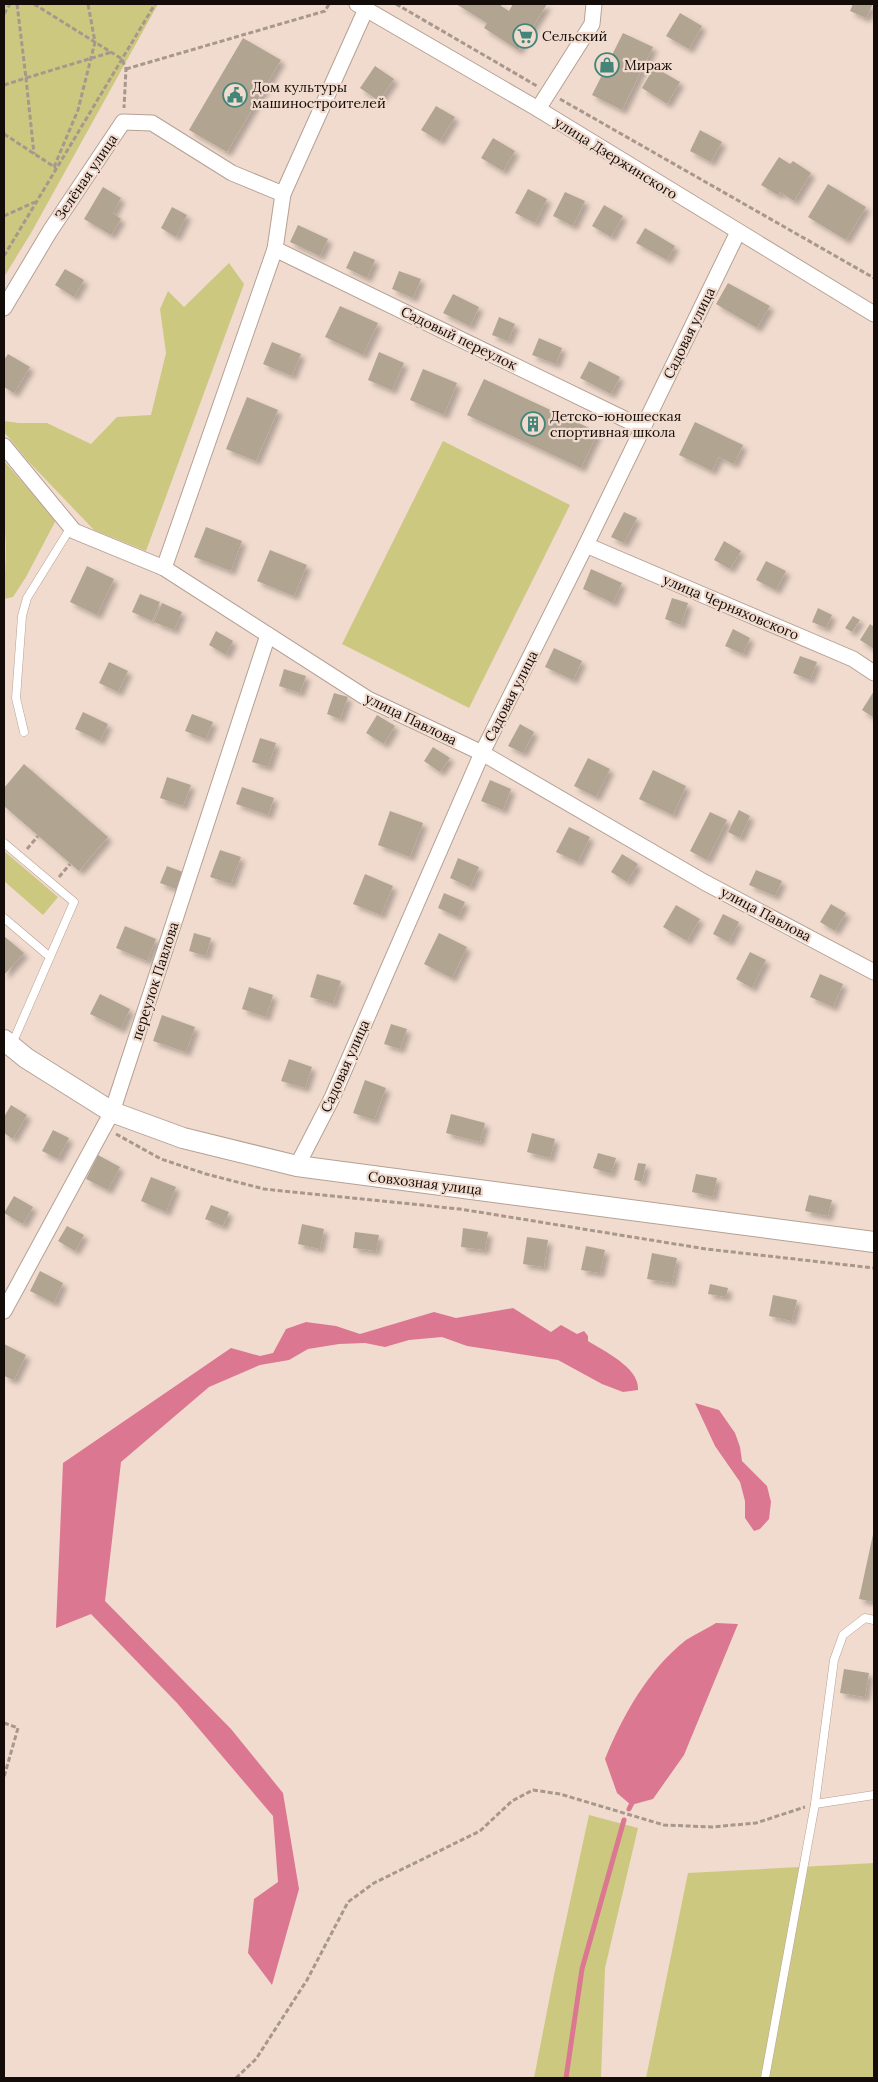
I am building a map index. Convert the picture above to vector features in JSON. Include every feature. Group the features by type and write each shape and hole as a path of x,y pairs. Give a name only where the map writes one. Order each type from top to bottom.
{"street":[{"path":"538,109 592,24 594,4"},
{"path":"164,568 275,249 283,194 362,6"},
{"name":"улица Дзержинского","path":"362,6 538,109 874,314"},
{"name":"Зелёная улица","path":"4,308 50,231 123,122 152,123 232,174 283,194"},
{"name":"Садовая улица","path":"297,1166 332,1098 482,753 586,545 738,232"},
{"name":"Садовый переулок","path":"275,249 643,428"},
{"name":"улица Павлова","path":"4,446 71,527 92,538 164,568 368,699 482,753 704,882 874,972"},
{"name":"улица Черняховского","path":"586,545 853,659 874,673"},
{"name":"переулок Павлова","path":"4,1311 112,1112 268,635"},
{"name":"Совхозная улица","path":"8,1043 26,1058 112,1112 183,1138 297,1166 874,1242"}],"lane":[{"path":"24,732 16,698 22,616 27,598 71,527"},
{"path":"4,843 74,902 50,957 8,1043"},
{"path":"4,918 50,957"},
{"path":"765,2078 815,1804 834,1660 842,1635 865,1618 874,1620"},
{"path":"815,1804 874,1795"}],"path":[{"path":"4,14 10,4"},
{"path":"18,4 34,154"},
{"path":"34,4 122,59 126,69 123,122"},
{"path":"55,168 78,110 95,42 88,4"},
{"path":"4,256 155,4"},
{"path":"126,69 325,11 329,4"},
{"path":"396,4 548,93 874,278"},
{"path":"4,85 112,52"},
{"path":"4,134 55,168"},
{"path":"4,216 36,201"},
{"path":"21,857 38,836"},
{"path":"53,884 70,864"},
{"path":"4,1724 18,1728 4,1777"},
{"path":"236,2078 256,2059 306,1980 348,1902 374,1883 480,1831 512,1801 533,1790 560,1794 664,1825 674,1826 712,1827 756,1823 815,1804"}],"shaded area":[{"path":"4,4 158,4 31,233 4,277"},
{"path":"229,263 244,284 146,551 94,530 28,461 4,432 4,421 47,423 91,444 117,417 151,415 166,353 160,309 168,291 184,307"},
{"path":"443,441 570,505 469,708 342,644"},
{"path":"4,461 56,520 26,577 13,597 4,599 6,552 4,530"},
{"path":"4,851 58,897 43,915 4,881"},
{"path":"513,1308 551,1332 561,1325 577,1334 584,1331 588,1336 588,1341 627,1367 637,1382 638,1390 623,1392 602,1384 558,1360 467,1346 442,1337 409,1340 385,1347 365,1343 339,1344 308,1349 289,1360 260,1365 209,1387 121,1462 105,1601 231,1729 283,1793 299,1889 272,1985 248,1953 254,1899 278,1882 273,1816 177,1703 91,1614 56,1628 63,1463 231,1348 260,1356 273,1353 286,1329 306,1322 336,1326 360,1334 434,1312 456,1318"},
{"path":"695,1403 719,1410 735,1433 742,1461 767,1486 771,1502 769,1519 760,1529 754,1531 745,1518 745,1501 740,1482 715,1446"},
{"path":"716,1623 738,1624 684,1755 653,1799 631,1805 617,1793 605,1759 612,1742 638,1694 660,1665 686,1640"},
{"path":"589,1815 638,1828 605,1968 601,2078 534,2078 554,1975"},
{"path":"874,1863 874,2078 646,2078 688,1873"}],"building":[{"path":"456,4 502,4 501,6 509,11 513,4 547,4 518,50 484,28 487,23"},
{"path":"853,4 873,4 866,18 850,11"},
{"path":"680,13 702,26 689,49 666,36"},
{"path":"623,33 653,47 622,110 592,95"},
{"name":"Дом культуры машиностроителей","path":"243,38 281,60 227,152 189,130"},
{"path":"375,66 394,79 379,101 360,88"},
{"path":"654,67 680,82 667,104 642,88"},
{"path":"436,106 455,117 440,141 421,130"},
{"path":"700,130 722,142 711,162 690,151"},
{"path":"493,138 515,151 503,171 481,158"},
{"path":"779,157 790,164 793,161 811,173 794,201 780,192 778,195 761,185"},
{"path":"828,184 866,207 846,240 808,217"},
{"path":"103,187 121,198 113,213 121,219 111,235 84,219"},
{"path":"528,189 547,199 535,223 515,213"},
{"path":"565,192 585,201 573,226 553,216"},
{"path":"604,205 623,216 611,237 592,226"},
{"path":"172,207 187,215 176,237 161,228"},
{"path":"298,225 328,239 320,256 290,242"},
{"path":"645,228 675,246 667,260 636,243"},
{"path":"354,251 375,260 367,278 346,268"},
{"path":"65,269 84,280 74,297 55,285"},
{"path":"399,271 421,279 413,298 392,289"},
{"path":"728,283 770,306 757,328 716,304"},
{"path":"453,294 479,307 470,326 443,313"},
{"path":"340,306 378,323 363,355 325,337"},
{"path":"499,317 515,324 508,341 492,335"},
{"path":"539,338 562,348 556,364 532,355"},
{"path":"272,342 301,354 292,376 263,364"},
{"path":"379,352 404,363 392,390 368,380"},
{"path":"8,354 30,367 14,393 4,387 4,360"},
{"path":"589,361 620,377 611,394 580,378"},
{"path":"423,369 457,383 444,415 410,400"},
{"name":"Детско-юношеская спортивная школа","path":"484,379 598,432 581,468 467,415"},
{"path":"247,397 278,410 256,461 226,449"},
{"path":"695,422 743,445 734,464 719,457 712,471 679,455"},
{"path":"624,512 637,518 624,543 611,537"},
{"path":"206,527 242,541 231,571 194,557"},
{"path":"724,541 741,551 730,569 714,560"},
{"path":"270,550 307,565 294,596 257,581"},
{"path":"766,561 786,571 776,590 756,580"},
{"path":"87,566 114,579 97,615 70,602"},
{"path":"591,569 622,583 613,603 583,589"},
{"path":"140,594 160,602 152,621 132,612"},
{"path":"672,598 688,603 681,625 665,619"},
{"path":"162,603 182,612 174,630 154,622"},
{"path":"818,608 832,615 826,628 812,622"},
{"path":"853,616 860,620 852,632 845,628"},
{"path":"870,624 874,627 874,649 860,640"},
{"path":"733,629 750,638 743,654 725,646"},
{"path":"216,631 233,641 226,655 209,645"},
{"path":"554,648 582,661 573,680 545,667"},
{"path":"800,656 817,662 810,680 793,673"},
{"path":"109,662 128,671 118,692 99,683"},
{"path":"284,669 306,676 300,693 279,686"},
{"path":"874,691 874,716 873,717 862,710"},
{"path":"334,693 348,697 340,719 327,714"},
{"path":"83,712 108,724 100,741 75,729"},
{"path":"192,714 213,722 206,739 185,731"},
{"path":"377,715 395,726 384,744 366,733"},
{"path":"520,724 534,732 523,753 508,746"},
{"path":"260,738 276,743 268,767 252,762"},
{"path":"433,747 450,758 440,772 424,761"},
{"path":"588,758 610,769 596,797 574,786"},
{"path":"24,764 108,837 79,871 4,806 4,788"},
{"path":"653,770 686,786 673,815 639,799"},
{"path":"167,777 191,785 183,806 160,798"},
{"path":"490,780 511,789 503,810 481,801"},
{"path":"242,787 274,798 268,815 236,804"},
{"path":"739,810 750,816 740,838 728,832"},
{"path":"390,811 423,823 410,857 378,845"},
{"path":"710,812 727,820 707,860 690,851"},
{"path":"569,827 590,837 578,862 556,852"},
{"path":"220,850 241,857 231,884 210,877"},
{"path":"622,854 638,864 627,882 611,872"},
{"path":"458,858 479,867 470,887 450,878"},
{"path":"167,866 183,872 176,889 160,883"},
{"path":"756,870 782,881 775,896 749,885"},
{"path":"365,874 393,886 381,915 353,904"},
{"path":"444,893 465,902 458,917 438,908"},
{"path":"831,904 846,913 835,931 820,922"},
{"path":"676,905 700,919 687,941 663,927"},
{"path":"723,914 739,922 729,942 713,934"},
{"path":"125,926 156,939 147,961 116,948"},
{"path":"194,933 211,938 206,956 189,951"},
{"path":"439,933 467,947 452,978 424,964"},
{"path":"4,936 24,953 4,975"},
{"path":"750,952 766,960 752,988 736,979"},
{"path":"317,974 341,981 333,1004 310,997"},
{"path":"820,974 843,984 833,1007 810,997"},
{"path":"249,987 273,995 266,1017 242,1009"},
{"path":"100,994 130,1009 121,1029 90,1014"},
{"path":"162,1015 195,1027 186,1052 153,1041"},
{"path":"391,1024 407,1029 400,1049 384,1044"},
{"path":"289,1059 312,1067 305,1088 281,1081"},
{"path":"365,1080 386,1088 374,1120 353,1113"},
{"path":"11,1105 27,1115 13,1139 4,1133 4,1117"},
{"path":"451,1114 485,1123 480,1142 446,1133"},
{"path":"53,1130 69,1138 58,1159 42,1151"},
{"path":"532,1133 555,1139 550,1158 527,1152"},
{"path":"598,1153 616,1158 611,1174 593,1168"},
{"path":"98,1155 120,1167 108,1190 86,1179"},
{"path":"638,1163 646,1164 642,1182 634,1180"},
{"path":"696,1174 717,1178 713,1197 692,1192"},
{"path":"151,1177 176,1187 166,1212 141,1201"},
{"path":"809,1195 832,1200 828,1216 805,1211"},
{"path":"14,1196 33,1207 23,1224 4,1213"},
{"path":"211,1205 229,1212 223,1226 205,1219"},
{"path":"302,1224 324,1229 320,1249 298,1244"},
{"path":"67,1226 84,1235 75,1251 58,1241"},
{"path":"463,1228 488,1232 485,1250 461,1247"},
{"path":"355,1232 379,1235 376,1251 353,1248"},
{"path":"527,1237 548,1240 544,1267 523,1264"},
{"path":"586,1246 605,1250 600,1273 581,1270"},
{"path":"652,1253 677,1258 672,1283 647,1279"},
{"path":"40,1271 63,1283 54,1303 30,1291"},
{"path":"710,1284 728,1288 726,1297 708,1294"},
{"path":"773,1295 797,1300 792,1321 769,1316"},
{"path":"4,1344 26,1355 14,1380 4,1376"},
{"path":"874,1530 874,1602 859,1599"},
{"path":"844,1669 869,1673 865,1697 840,1693"}],"waterway":[{"path":"629,1809 634,1799"},
{"path":"566,2078 582,1969 624,1820"}],"place":[{"name":"Сельский","path":"525,36"},
{"name":"Мираж","path":"607,65"},
{"name":"Дом культуры машиностроителей","path":"235,95"},
{"name":"Детско-юношеская спортивная школа","path":"533,424"}]}
